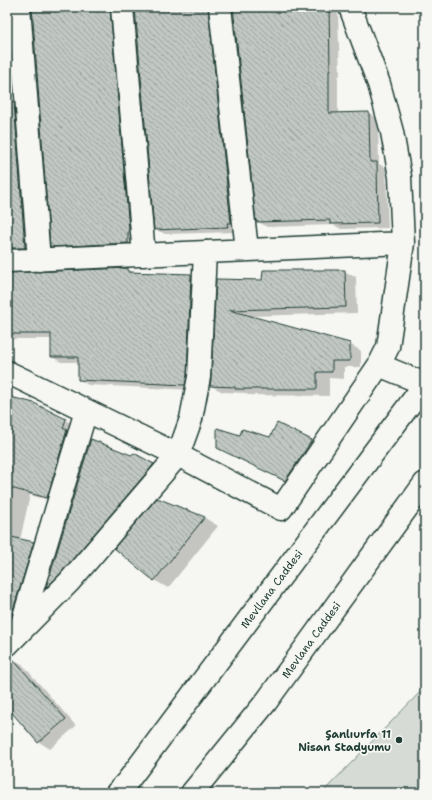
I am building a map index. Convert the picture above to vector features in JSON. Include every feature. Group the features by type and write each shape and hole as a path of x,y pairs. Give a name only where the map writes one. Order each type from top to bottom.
{"street":[{"path":"19,7 39,260"},
{"path":"122,7 144,255"},
{"path":"220,7 247,250"},
{"path":"8,376 86,410 178,455 281,509 379,365 388,346 403,243 400,177 392,132 379,84 350,7"},
{"path":"7,261 403,243"},
{"path":"13,639 69,582 178,455 191,419 199,376 205,252"},
{"path":"379,365 425,384"},
{"name":"Mevllana Caddesi","path":"117,793 132,776 425,384"},
{"path":"13,639 86,410"},
{"name":"Mevlana Caddesi","path":"192,793 266,702 425,483"}],"shaded area":[{"name":"Şanlıurfa 11 Nisan Stadyumu","path":"425,687 425,793 322,793"}],"building":[{"path":"32,7 110,7 129,230 128,243 50,247"},
{"path":"135,7 208,7 231,223 227,223 228,227 154,230"},
{"path":"233,7 329,7 329,113 369,112 370,162 377,162 378,223 330,224 330,220 256,222"},
{"path":"7,14 11,60 7,60"},
{"path":"7,101 14,101 25,248 7,248"},
{"path":"128,268 128,272 191,274 187,376 185,385 78,380 78,357 51,357 51,334 7,334 7,273"},
{"path":"263,270 345,270 346,307 229,310 350,343 350,361 332,361 332,372 317,372 317,389 235,389 235,387 210,386 216,279 262,280"},
{"path":"7,396 34,403 66,419 63,428 67,430 47,498 7,487"},
{"path":"277,423 312,440 285,481 217,448 217,428 240,435 242,429 270,437"},
{"path":"91,439 131,455 134,453 154,464 60,574 46,588"},
{"path":"157,498 205,517 154,581 114,548"},
{"path":"7,536 34,542 7,627"},
{"path":"7,657 11,657 66,719 38,743 7,707"}],"place":[{"name":"Şanlıurfa 11 Nisan Stadyumu","path":"399,740"}]}
